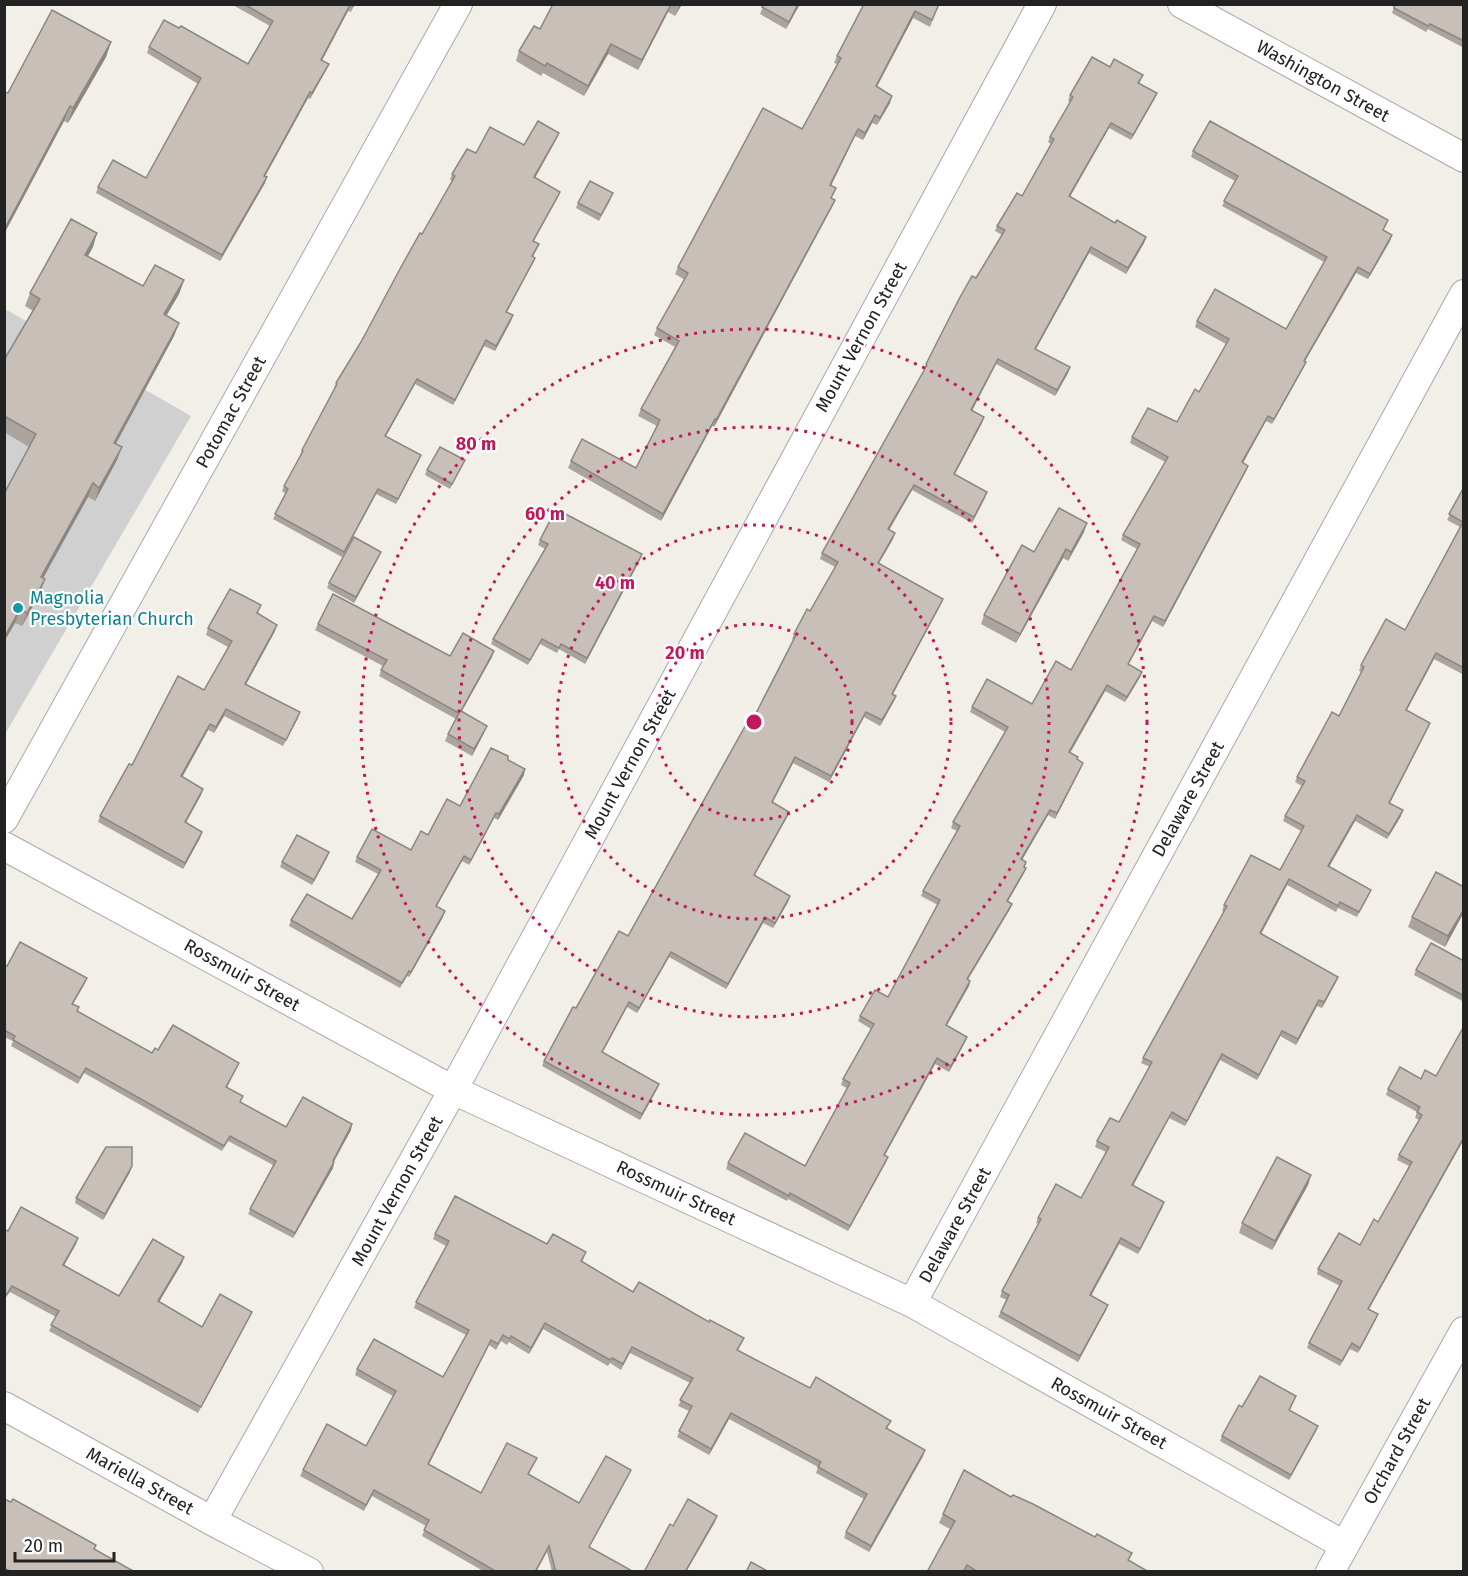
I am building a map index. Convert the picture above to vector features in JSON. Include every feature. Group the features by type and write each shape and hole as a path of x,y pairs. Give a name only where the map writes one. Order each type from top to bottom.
{"street":[{"name":"Potomac Street","path":"4,819 458,4"},
{"name":"Mount Vernon Street","path":"212,1521 453,1090 1042,4"},
{"name":"Washington Street","path":"1182,4 1464,158"},
{"name":"Delaware Street","path":"912,1303 1464,294"},
{"name":"Rossmuir Street","path":"4,846 453,1090 912,1303 1344,1545"},
{"name":"Orchard Street","path":"1330,1572 1464,1331"},
{"name":"Mariella Street","path":"4,1406 309,1572"}],"shaded area":[{"path":"5,309 191,416 5,734"}],"building":[{"path":"244,4 354,4 350,5 321,60 329,64 312,93 310,92 264,176 267,177 222,255 98,187 113,160 146,178 201,78 149,47 164,20 179,28 181,26 248,64 273,21"},
{"path":"553,4 671,4 642,60 611,44 588,86 547,63 545,66 519,51 534,26 540,29"},
{"path":"764,4 798,4 789,22 762,7"},
{"path":"864,4 939,4 932,20 915,11 876,86 892,96 880,118 875,115 865,133 858,129 830,185 836,188 831,198 835,200 663,514 571,461 582,439 636,468 660,420 641,409 679,341 657,328 688,273 678,267 763,108 802,129 841,58 837,56"},
{"path":"1395,4 1464,4 1464,41 1394,8"},
{"path":"52,10 111,42 73,108 70,106 4,230 4,92 8,93"},
{"path":"1092,57 1110,67 1114,59 1143,75 1138,83 1157,93 1133,135 1111,123 1069,196 1115,223 1117,220 1146,237 1128,268 1091,247 1035,349 1070,367 1057,390 998,359 971,410 984,417 954,474 987,492 974,517 914,485 888,529 895,533 878,563 943,599 892,694 896,696 882,720 866,712 831,776 795,757 772,802 789,812 754,875 790,896 775,923 765,917 728,984 671,952 639,1008 629,1002 602,1052 659,1084 642,1114 544,1061 573,1007 576,1008 619,931 628,936 748,721 751,723 807,609 810,611 838,562 822,553 927,365 972,276 976,278 1005,230 997,226 1017,193 1022,196 1054,139 1050,137 1073,97 1070,95"},
{"path":"538,121 559,133 534,177 560,192 533,241 539,244 532,256 535,258 506,312 513,315 496,346 486,340 455,400 417,379 385,436 421,455 398,499 378,489 344,552 275,514 288,489 284,486 336,383 420,233 422,234 455,176 452,174 467,149 476,153 490,127 524,145"},
{"path":"1210,121 1388,220 1383,230 1392,235 1370,274 1358,267 1274,419 1268,416 1242,462 1248,466 1165,621 1154,616 1128,664 1142,672 1127,697 1107,685 1069,752 1083,763 1057,813 1050,810 1021,859 1026,862 1024,867 1026,868 1007,901 1012,904 967,979 970,981 946,1025 967,1037 951,1066 937,1058 884,1155 888,1157 850,1226 728,1163 745,1133 805,1166 850,1083 843,1079 874,1024 860,1016 875,990 888,997 940,900 923,891 960,826 953,822 1008,727 972,707 987,679 1032,704 1056,661 1071,670 1140,544 1123,535 1168,457 1132,437 1148,408 1177,422 1195,389 1199,392 1229,339 1197,321 1215,289 1286,329 1327,257 1224,201 1238,176 1193,151"},
{"path":"590,181 613,193 601,215 578,203"},
{"path":"71,219 97,233 85,255 143,286 155,265 184,280 164,314 179,323 114,443 122,447 99,488 93,483 41,577 45,579 27,613 20,609 4,638 4,494 36,434 4,416 4,360 40,299 30,293"},
{"path":"440,447 465,460 452,484 427,470"},
{"path":"1464,487 1464,668 1436,653 1406,710 1430,723 1389,803 1403,810 1389,834 1357,815 1328,866 1371,890 1359,912 1340,902 1338,906 1289,879 1260,933 1338,977 1324,1002 1319,1000 1298,1039 1282,1031 1259,1075 1222,1054 1187,1121 1172,1112 1132,1185 1164,1202 1140,1249 1121,1238 1090,1295 1108,1305 1080,1356 1001,1312 1009,1295 1002,1291 1041,1219 1038,1218 1056,1184 1081,1198 1109,1147 1097,1141 1110,1118 1119,1122 1152,1062 1143,1058 1227,906 1224,905 1251,855 1280,870 1304,826 1285,816 1305,781 1297,777 1332,712 1339,716 1364,667 1361,665 1386,619 1405,630 1463,522 1449,514"},
{"path":"1059,508 1087,523 1071,552 1066,549 1020,634 984,615 1022,545 1034,552"},
{"path":"556,509 642,554 587,658 561,644 559,648 542,639 530,660 493,639 548,544 540,540"},
{"path":"354,537 381,552 356,597 329,583"},
{"path":"230,589 261,605 257,613 277,625 245,684 300,712 286,740 226,709 216,727 210,724 181,776 203,789 185,822 202,832 185,863 100,816 129,764 132,765 178,676 204,690 232,641 208,628"},
{"path":"333,594 450,656 463,633 494,651 461,711 487,726 474,749 448,734 459,713 381,670 387,660 318,624"},
{"path":"491,748 508,756 508,760 525,769 499,814 496,813 471,860 464,856 436,906 445,911 411,972 409,971 402,983 291,920 307,894 352,919 381,870 357,857 372,829 411,850 421,831 428,835 447,799 460,806"},
{"path":"297,835 329,852 314,880 282,862"},
{"path":"1436,872 1464,887 1464,909 1448,936 1412,917"},
{"path":"20,942 87,978 72,1004 79,1007 77,1011 152,1053 155,1048 158,1050 173,1025 239,1063 226,1087 243,1096 240,1102 286,1127 303,1097 352,1124 295,1233 250,1209 276,1161 230,1136 224,1146 86,1068 80,1078 13,1040 15,1036 4,1030 4,965 7,966"},
{"path":"1431,943 1464,961 1464,996 1416,970"},
{"path":"1464,1026 1464,1137 1368,1309 1378,1314 1360,1348 1352,1343 1342,1361 1309,1343 1342,1281 1318,1269 1339,1233 1360,1245 1374,1219 1378,1222 1412,1162 1399,1155 1422,1115 1417,1112 1420,1107 1388,1089 1400,1067 1421,1079 1425,1070 1436,1076"},
{"path":"106,1147 132,1147 132,1166 105,1214 76,1198"},
{"path":"1277,1157 1311,1175 1275,1241 1242,1223"},
{"path":"455,1196 547,1244 553,1234 586,1252 581,1261 633,1292 639,1282 709,1322 710,1320 744,1338 737,1350 810,1388 816,1377 891,1421 886,1428 925,1450 871,1546 846,1532 867,1494 818,1467 821,1462 731,1413 711,1449 679,1431 692,1406 680,1400 693,1378 632,1347 623,1364 612,1358 610,1360 545,1323 531,1348 511,1336 510,1339 503,1335 498,1344 491,1340 428,1464 481,1493 507,1443 537,1458 528,1474 579,1503 606,1456 631,1470 589,1547 634,1572 556,1572 549,1546 535,1572 497,1572 424,1530 429,1520 374,1490 366,1505 303,1470 327,1424 366,1446 396,1391 357,1369 374,1339 443,1377 469,1330 416,1302 449,1241 435,1234"},
{"path":"21,1207 78,1238 63,1265 119,1296 153,1239 184,1257 158,1301 202,1327 220,1294 252,1312 201,1407 51,1325 59,1311 12,1286 7,1294 4,1293 4,1229 8,1231"},
{"path":"1260,1376 1296,1396 1289,1410 1318,1426 1291,1475 1222,1436 1239,1405 1242,1407"},
{"path":"964,1470 1011,1497 1013,1495 1033,1504 1095,1537 1097,1534 1132,1553 1128,1560 1149,1572 978,1572 967,1565 963,1572 927,1572 955,1521 943,1514"},
{"path":"4,1499 11,1502 13,1499 96,1545 94,1549 135,1572 12,1572 4,1568"},
{"path":"688,1499 717,1516 685,1572 644,1572 670,1524 673,1526"},
{"path":"751,1562 769,1572 746,1572"}],"place":[{"name":"Magnolia Presbyterian Church","path":"18,608"}]}
